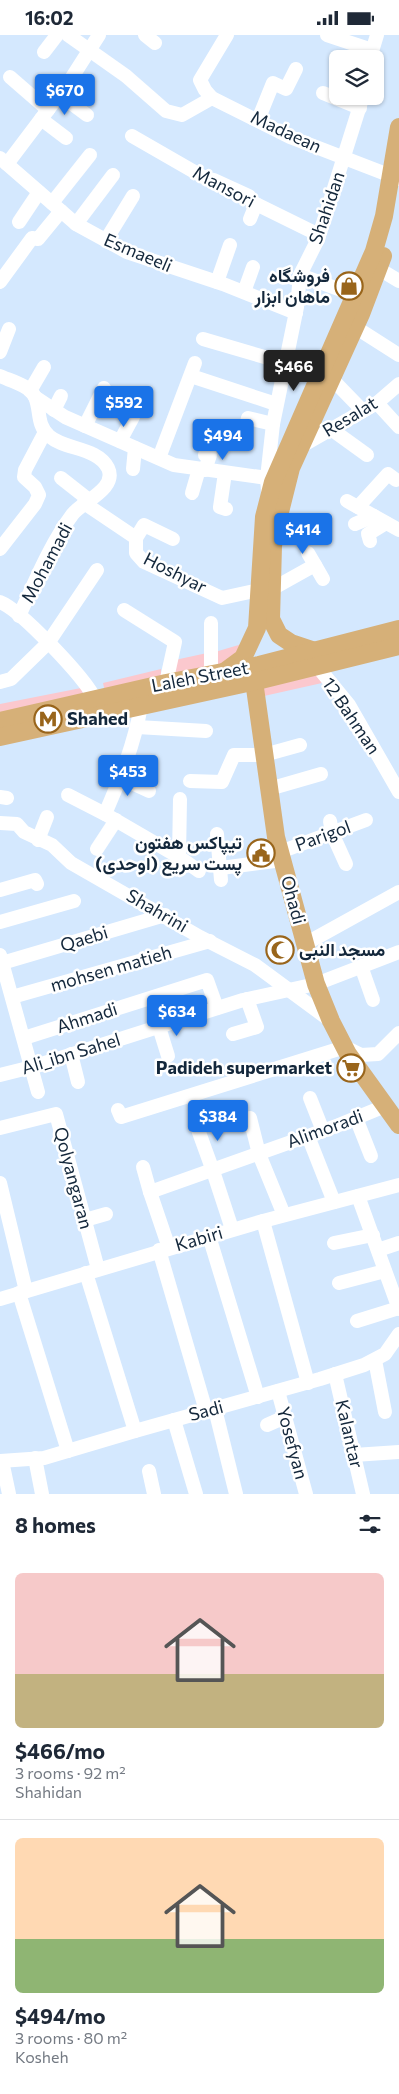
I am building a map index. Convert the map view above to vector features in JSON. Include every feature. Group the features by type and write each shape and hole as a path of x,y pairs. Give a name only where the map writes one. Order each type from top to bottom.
{"main road":[{"path":"316,659 279,635 271,619 266,589 264,517 269,496 289,442 351,307 374,251 395,177 399,127"},
{"path":"217,673 243,658 257,628 285,486 300,447 332,379 379,269 386,249 399,191"},
{"name":"Laleh Street","path":"0,737 254,681 399,629"},
{"name":"Laleh Street","path":"0,721 217,673 399,646"},
{"name":"Ohadi","path":"254,681 269,789 281,856 316,984 331,1021 345,1047 399,1125"}],"street":[{"path":"44,52 57,35"},
{"path":"68,35 126,77 166,111 182,115 212,98 205,90 200,79 227,35"},
{"path":"3,161 60,95 99,35"},
{"path":"327,35 362,50"},
{"path":"372,50 377,35"},
{"path":"258,120 267,80 286,89 296,69"},
{"path":"10,77 66,138"},
{"path":"323,93 329,94"},
{"path":"60,95 87,115"},
{"name":"Madaean","path":"212,98 290,137 395,177"},
{"name":"Shahidan","path":"269,496 267,478 273,424 296,313 300,275 319,235 361,105"},
{"name":"Mansori","path":"132,136 205,178 214,180 250,197 252,202 319,235"},
{"path":"0,282 32,238 38,239 56,207 90,155"},
{"name":"Esmaeeli","path":"3,161 76,224 127,252 217,282 296,313"},
{"path":"76,224 113,175"},
{"path":"19,222 39,192"},
{"path":"106,240 133,196"},
{"path":"250,219 256,204"},
{"path":"217,282 230,245"},
{"path":"244,292 253,267"},
{"path":"379,269 399,281"},
{"path":"300,275 341,290"},
{"path":"355,327 399,355"},
{"path":"0,352 9,329"},
{"path":"203,339 285,363"},
{"path":"0,549 39,495 35,487 24,477 25,470 45,432 32,394 44,367"},
{"path":"160,459 193,370 276,405"},
{"path":"332,379 363,411"},
{"path":"2,380 26,387 32,394 54,410 85,426 174,465 267,478"},
{"name":"Resalat","path":"300,447 376,403 399,384"},
{"path":"85,426 104,388"},
{"path":"54,410 61,396"},
{"path":"376,403 399,427"},
{"path":"120,441 133,417"},
{"path":"244,434 248,418 273,424"},
{"path":"331,429 367,455"},
{"name":"Mohamadi","path":"19,616 48,553 72,514 105,487 110,473 107,466 90,453 58,443 45,432"},
{"path":"192,493 210,455 205,455 209,444"},
{"path":"133,469 135,448"},
{"path":"225,473 220,507 226,509"},
{"path":"396,479 388,474 353,504 399,531"},
{"name":"Hoshyar","path":"61,478 87,501 136,538 136,553 144,561 222,598 266,589 312,559 323,579"},
{"path":"355,524 380,519"},
{"path":"370,541 368,534 380,519"},
{"path":"136,538 144,525 173,539"},
{"path":"0,682 11,679 48,643 97,571"},
{"path":"0,602 19,616 48,643 89,687 95,699"},
{"path":"124,609 175,642 166,683"},
{"path":"211,623 217,673"},
{"name":"12 Bahman","path":"316,659 349,705 399,792"},
{"path":"97,849 110,817 137,727 141,706"},
{"path":"137,727 206,731"},
{"path":"190,781 222,782 234,755 264,755 300,745"},
{"path":"269,789 321,773"},
{"path":"121,778 149,791"},
{"path":"68,795 179,857 199,871"},
{"path":"179,857 180,799"},
{"path":"38,840 47,817"},
{"name":"Parigol","path":"217,834 221,874 281,856 331,827 366,820"},
{"name":"Shahrini","path":"0,823 17,824 24,832 52,845 71,863 255,965 331,1021"},
{"path":"331,827 346,864"},
{"path":"0,890 35,880 37,883"},
{"path":"305,944 398,895"},
{"path":"0,923 74,901"},
{"name":"Qaebi","path":"1,959 165,915"},
{"name":"mohsen matieh","path":"12,997 210,941"},
{"name":"Ali_ibn Sahel","path":"0,1075 32,1067 247,999 316,984 399,952"},
{"path":"1,959 38,1092"},
{"path":"361,966 373,1000"},
{"name":"Ahmadi","path":"24,1038 208,980 217,1008"},
{"path":"233,1034 257,1027 247,999"},
{"path":"159,1027 168,1056"},
{"path":"118,1110 121,1117 345,1047 361,1055 378,1054 399,1033"},
{"path":"72,1054 78,1081"},
{"path":"310,1098 323,1131"},
{"name":"Alimoradi","path":"150,1192 323,1131 385,1105"},
{"name":"Qolyangaran","path":"0,1128 56,1113 85,1220 92,1271 135,1431"},
{"path":"250,1118 259,1154 284,1215"},
{"path":"356,1118 372,1156"},
{"path":"196,1124 214,1171 232,1229"},
{"path":"308,1136 334,1202"},
{"path":"143,1167 164,1249 236,1494"},
{"path":"0,1183 23,1292 68,1451"},
{"name":"Kabiri","path":"0,1299 232,1229 399,1185"},
{"path":"358,1196 399,1309 358,1321"},
{"path":"85,1220 106,1214"},
{"path":"263,1221 308,1383"},
{"path":"334,1243 373,1235"},
{"path":"209,1236 258,1397"},
{"path":"378,1250 399,1243"},
{"path":"340,1283 385,1271"},
{"name":"Sadi","path":"1,1461 44,1458 308,1383 364,1365 385,1354 398,1343"},
{"path":"375,1359 385,1412"},
{"name":"Kalantar","path":"335,1374 363,1494"},
{"name":"Yosefyan","path":"278,1391 306,1494"},
{"path":"268,1425 285,1417"},
{"path":"174,1420 196,1494"},
{"path":"354,1455 399,1452"},
{"path":"35,1458 42,1494"},
{"path":"1,1461 9,1494"},
{"path":"149,1471 154,1494"}],"shaded area":[{"path":"242,644 235,659 214,667 215,652"},
{"path":"207,653 206,670 170,676 175,660"},
{"path":"161,669 161,679 105,692 103,683"},
{"path":"315,672 322,683 264,696 261,684"},
{"path":"81,688 84,696 0,716 0,704"}],"place":[{"name":"فروشگاه ماهان ابزار","path":"349,286"},
{"name":"Shahed","path":"48,719"},
{"name":"تیپاکس هفتون (اوحدی) پست سریع","path":"261,853"},
{"name":"مسجد النبی","path":"280,950"},
{"name":"Padideh supermarket","path":"351,1068"}]}
